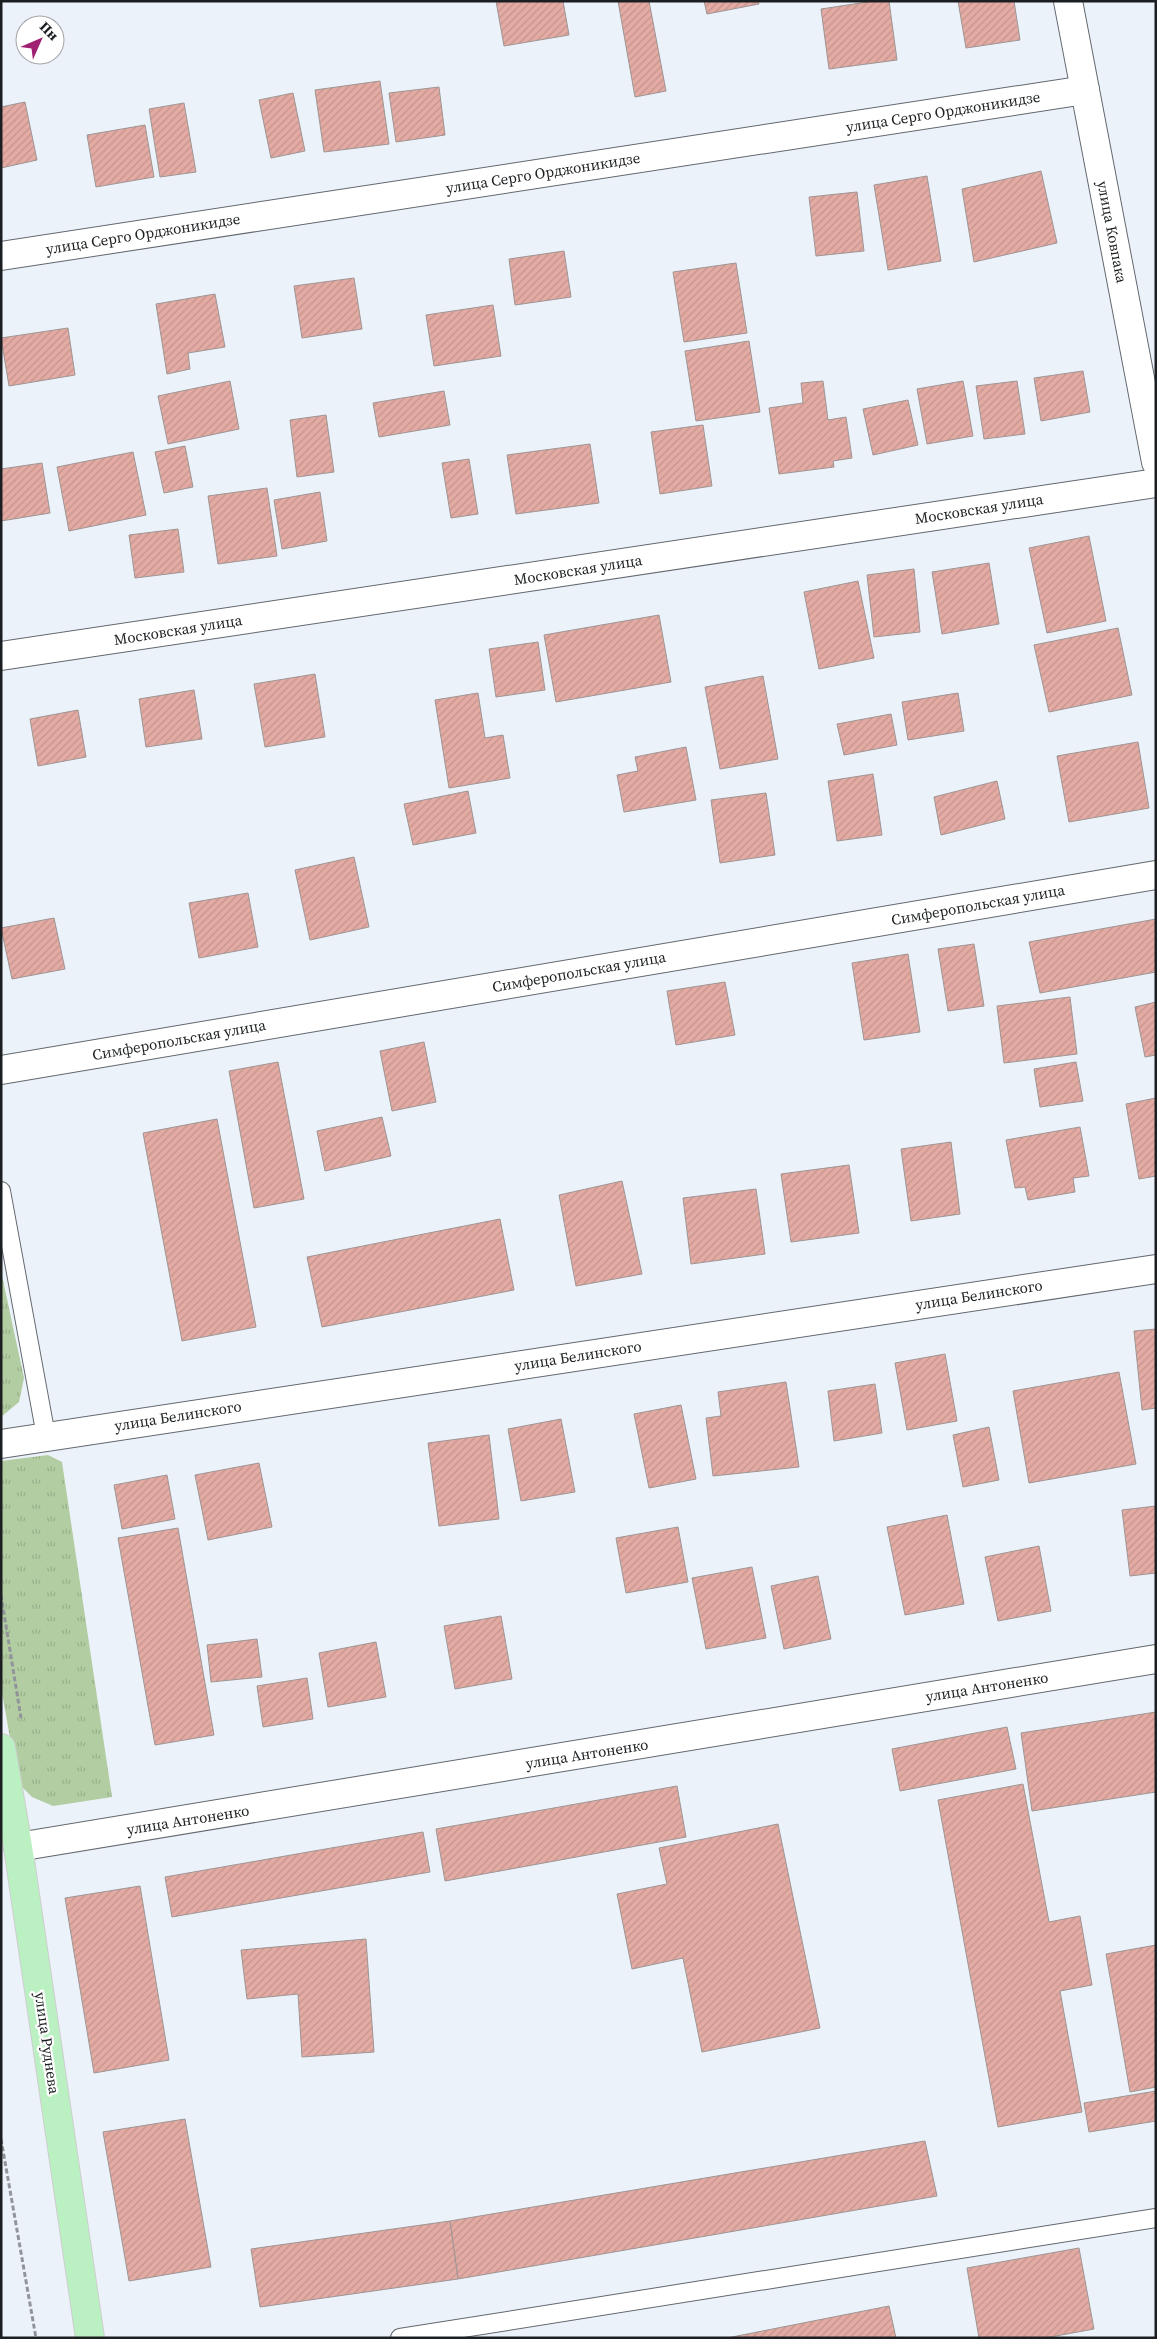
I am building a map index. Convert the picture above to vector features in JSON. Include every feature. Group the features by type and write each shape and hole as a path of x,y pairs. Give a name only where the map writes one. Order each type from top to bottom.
{"main road":[{"name":"улица Руднева","path":"1,1748 18,1847 90,2338"}],"street":[{"name":"улица Ковпака","path":"1068,1 1156,462"},
{"name":"улица Серго Орджоникидзе","path":"1,256 1085,90"},
{"name":"Московская улица","path":"1,656 1156,483"},
{"name":"Симферопольская улица","path":"1,1070 1156,875"},
{"name":"улица Белинского","path":"1,1444 1156,1269"},
{"name":"улица Антоненко","path":"18,1847 1156,1659"}],"lane":[{"path":"1,1191 46,1436"},
{"path":"400,2338 1156,2218"}],"path":[{"path":"1,2139 36,2338"}],"green space":[{"path":"1,1271 24,1378 19,1402 1,1417"},
{"path":"48,1455 62,1462 112,1797 53,1806 32,1797 18,1783 1,1687 1,1461"}],"building":[{"path":"496,1 563,1 569,35 504,46"},
{"path":"618,1 649,1 666,91 635,97"},
{"path":"704,1 758,1 759,4 707,14"},
{"path":"874,1 889,1 897,60 829,69 821,9"},
{"path":"958,1 1014,1 1020,40 966,48"},
{"path":"380,81 389,144 324,152 315,90"},
{"path":"439,87 445,135 396,142 389,93"},
{"path":"293,93 305,151 271,158 259,100"},
{"path":"25,102 37,160 1,168 1,107"},
{"path":"184,103 196,172 160,177 149,109"},
{"path":"145,125 154,177 96,187 87,135"},
{"path":"1041,171 1057,243 974,262 962,189"},
{"path":"927,176 941,261 888,270 874,185"},
{"path":"857,192 864,251 816,256 809,197"},
{"path":"564,251 571,297 515,305 509,259"},
{"path":"736,263 747,333 684,342 673,272"},
{"path":"354,278 362,329 302,338 294,286"},
{"path":"215,294 225,347 188,353 190,369 167,374 156,304"},
{"path":"493,305 501,356 434,366 426,315"},
{"path":"68,328 75,375 9,386 1,338"},
{"path":"749,341 760,412 696,421 685,351"},
{"path":"1083,371 1090,412 1041,421 1034,378"},
{"path":"230,381 239,429 168,444 158,396"},
{"path":"823,381 828,420 846,417 852,458 833,461 834,467 779,474 769,408 803,403 801,383"},
{"path":"963,381 973,436 927,444 917,389"},
{"path":"1017,381 1025,434 984,439 976,386"},
{"path":"444,391 450,425 379,437 373,403"},
{"path":"908,400 918,445 873,455 863,409"},
{"path":"326,415 334,472 297,477 290,420"},
{"path":"703,425 712,486 660,494 651,432"},
{"path":"590,444 599,503 516,514 507,455"},
{"path":"185,446 193,487 164,493 155,452"},
{"path":"133,452 146,515 69,531 57,467"},
{"path":"469,459 478,514 451,518 442,463"},
{"path":"42,463 50,513 1,521 1,469"},
{"path":"267,488 277,556 218,564 208,496"},
{"path":"320,492 327,541 282,549 274,500"},
{"path":"178,529 184,572 135,578 129,535"},
{"path":"1089,536 1106,621 1047,633 1029,548"},
{"path":"989,563 999,624 942,634 932,572"},
{"path":"914,569 920,632 874,637 867,575"},
{"path":"858,581 874,658 819,669 804,592"},
{"path":"659,615 671,682 556,702 544,635"},
{"path":"1118,628 1132,695 1049,712 1034,645"},
{"path":"538,642 545,690 496,697 489,649"},
{"path":"315,674 325,737 265,747 254,684"},
{"path":"763,676 778,759 720,769 705,687"},
{"path":"194,690 202,739 146,747 139,699"},
{"path":"478,693 485,738 503,735 510,778 449,788 435,700"},
{"path":"958,693 964,731 908,740 902,702"},
{"path":"78,710 86,757 38,766 30,719"},
{"path":"891,714 897,745 844,755 837,724"},
{"path":"1138,742 1149,808 1069,822 1057,756"},
{"path":"686,747 696,800 624,812 617,775 638,771 635,757"},
{"path":"873,774 882,835 837,841 828,781"},
{"path":"997,781 1005,819 941,835 934,797"},
{"path":"468,791 476,833 413,845 404,804"},
{"path":"766,793 775,855 720,863 711,800"},
{"path":"354,857 369,927 310,940 295,870"},
{"path":"248,893 258,947 199,958 189,903"},
{"path":"54,918 65,969 12,979 1,928"},
{"path":"1156,919 1156,972 1040,993 1029,942"},
{"path":"974,944 984,1006 948,1011 938,949"},
{"path":"908,954 920,1032 864,1040 852,963"},
{"path":"725,982 735,1035 676,1045 667,991"},
{"path":"1070,997 1077,1054 1004,1063 997,1006"},
{"path":"1156,1002 1156,1055 1145,1057 1135,1007"},
{"path":"424,1042 436,1102 392,1111 380,1051"},
{"path":"278,1062 304,1199 254,1208 229,1071"},
{"path":"1076,1062 1083,1101 1040,1107 1034,1069"},
{"path":"1156,1098 1156,1176 1139,1179 1126,1104"},
{"path":"382,1117 391,1156 325,1171 317,1131"},
{"path":"217,1119 256,1327 182,1341 143,1133"},
{"path":"1080,1127 1089,1176 1073,1178 1075,1192 1028,1200 1025,1187 1015,1188 1006,1140"},
{"path":"951,1142 960,1214 911,1221 901,1149"},
{"path":"849,1165 859,1233 791,1242 781,1174"},
{"path":"622,1181 642,1274 576,1286 559,1195"},
{"path":"756,1189 765,1254 691,1264 683,1198"},
{"path":"500,1219 514,1290 322,1327 307,1257"},
{"path":"1156,1329 1156,1408 1142,1410 1134,1331"},
{"path":"945,1354 957,1421 907,1430 895,1363"},
{"path":"1119,1372 1136,1464 1029,1483 1013,1391"},
{"path":"786,1382 799,1467 713,1476 706,1418 721,1416 718,1392"},
{"path":"875,1384 882,1433 834,1441 828,1391"},
{"path":"681,1405 696,1479 649,1488 634,1414"},
{"path":"561,1419 575,1492 521,1501 508,1429"},
{"path":"989,1427 999,1480 963,1487 953,1435"},
{"path":"489,1435 499,1519 439,1526 428,1443"},
{"path":"259,1463 272,1527 208,1540 195,1475"},
{"path":"167,1475 175,1519 122,1529 114,1485"},
{"path":"1156,1506 1156,1573 1130,1576 1122,1510"},
{"path":"947,1515 964,1604 905,1615 887,1527"},
{"path":"678,1527 688,1582 626,1593 616,1538"},
{"path":"178,1528 214,1735 155,1745 118,1538"},
{"path":"1039,1546 1051,1611 998,1621 985,1557"},
{"path":"752,1567 766,1638 706,1649 692,1578"},
{"path":"818,1576 831,1639 784,1649 771,1586"},
{"path":"501,1616 512,1679 455,1689 444,1626"},
{"path":"257,1639 262,1677 211,1682 207,1645"},
{"path":"376,1642 386,1697 328,1707 319,1653"},
{"path":"307,1678 313,1719 263,1727 257,1686"},
{"path":"1156,1712 1156,1792 1032,1811 1021,1733"},
{"path":"1007,1727 1016,1769 900,1791 892,1749"},
{"path":"1023,1784 1049,1922 1080,1916 1092,1985 1060,1991 1082,2112 998,2127 938,1800"},
{"path":"677,1786 686,1837 445,1881 436,1829"},
{"path":"778,1824 820,2028 702,2052 683,1958 632,1969 617,1894 667,1884 659,1848"},
{"path":"423,1832 430,1872 172,1917 165,1877"},
{"path":"140,1886 169,2060 94,2073 65,1898"},
{"path":"366,1939 374,2052 302,2057 298,1994 247,1999 241,1950"},
{"path":"1156,1945 1156,2087 1130,2092 1106,1954"},
{"path":"1156,2091 1156,2121 1089,2132 1084,2103"},
{"path":"185,2119 211,2267 129,2281 103,2132"},
{"path":"925,2141 937,2196 458,2279 450,2221"},
{"path":"450,2221 458,2279 260,2307 251,2249"},
{"path":"1079,2248 1094,2329 1045,2338 979,2338 967,2268"},
{"path":"889,2306 896,2338 727,2338"}]}
